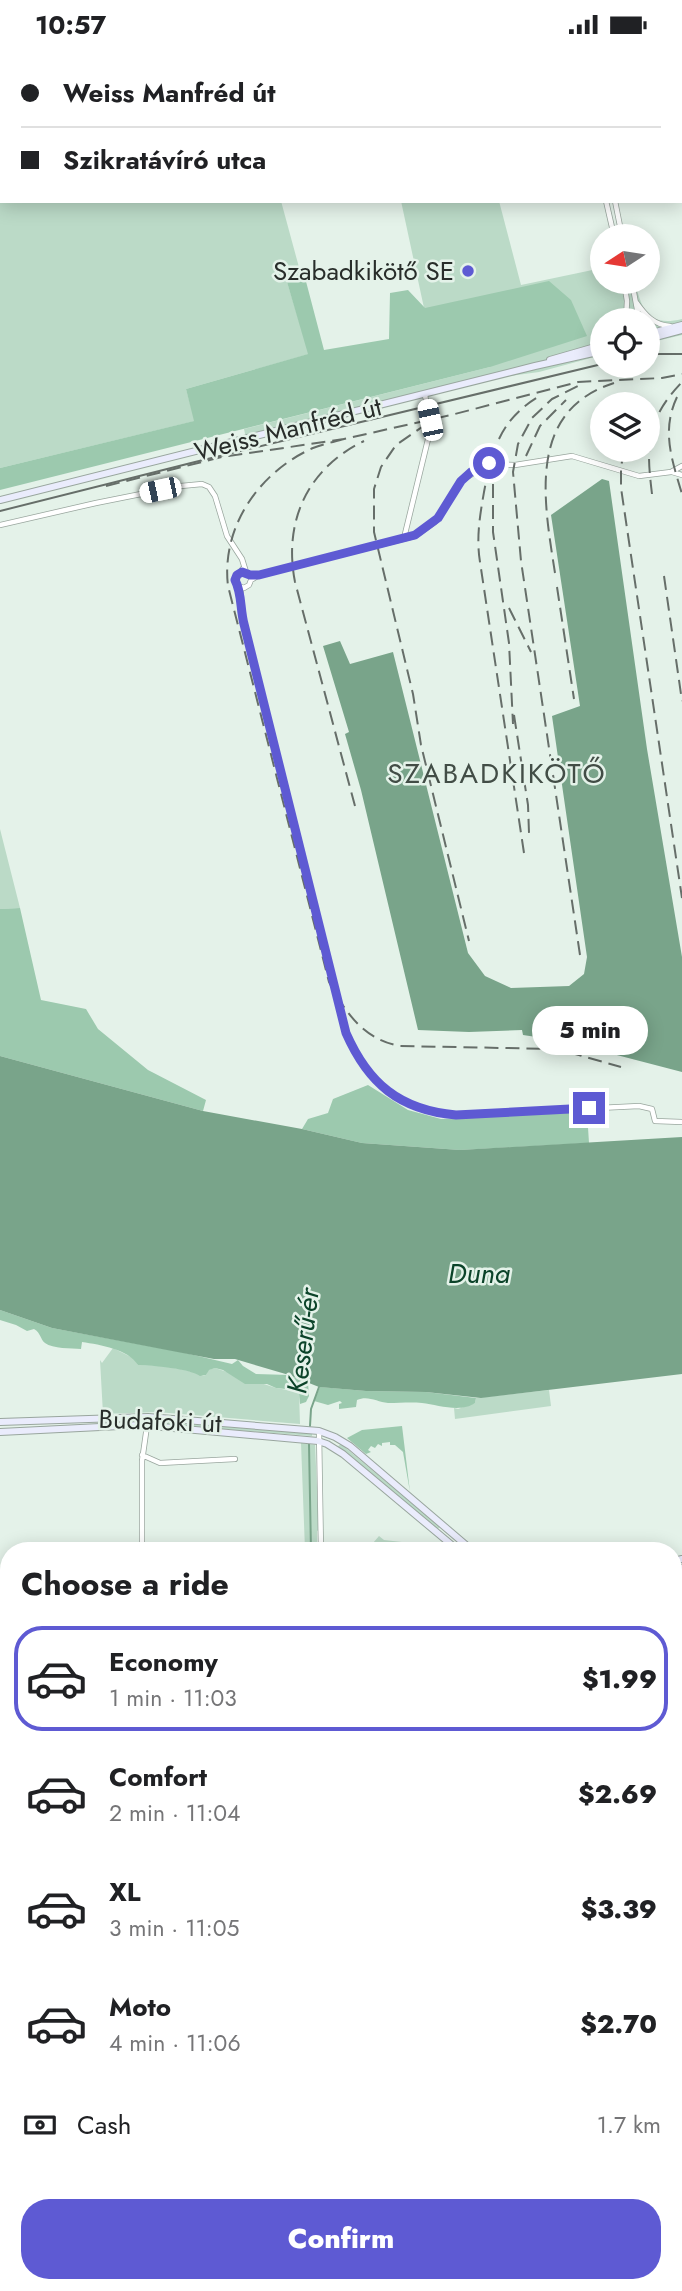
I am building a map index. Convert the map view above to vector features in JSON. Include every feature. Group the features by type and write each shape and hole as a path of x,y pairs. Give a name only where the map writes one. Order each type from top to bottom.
{"main road":[{"path":"660,333 680,327"},
{"name":"Weiss Manfréd út","path":"535,366 590,347"},
{"name":"Weiss Manfréd út","path":"0,500 590,354"},
{"path":"147,1426 148,1417"},
{"name":"Budafoki út","path":"0,1422 148,1417 319,1431"},
{"path":"31,1421 31,1430"},
{"name":"Budafoki út","path":"0,1432 147,1426 318,1441"},
{"path":"319,1431 349,1446 463,1542"},
{"path":"318,1441 343,1454 449,1542"},
{"path":"438,1533 444,1526"}],"street":[{"path":"607,203 611,224"},
{"path":"615,203 620,224"},
{"path":"634,294 637,308"},
{"path":"636,302 655,323 680,327"},
{"path":"403,539 431,427 425,395"},
{"path":"243,587 235,580 237,575 259,575 415,535 441,515 452,492 461,481 471,472 489,463 513,465 572,456 632,475 644,476 671,472 682,466"},
{"path":"671,472 682,475"},
{"path":"0,525 196,483 209,487 215,496 227,536 242,559 249,585 243,587"},
{"path":"243,587 240,596 244,624 346,1033 355,1055 366,1071 379,1085 398,1098 418,1108 441,1114 639,1106 652,1109 655,1121 682,1122"},
{"path":"142,1542 142,1455 147,1426"},
{"path":"319,1431 321,1542"},
{"path":"142,1455 160,1463 235,1459"}],"shaded area":[{"path":"0,203 282,203 300,271 285,275 309,354 186,389 195,421 0,468"},
{"path":"401,203 500,203 521,285 590,271 590,294 639,294 644,308 590,308 590,358 539,372 489,379 246,439 244,429 490,367 424,308"},
{"path":"303,270 324,350 389,339 390,293 408,290 425,308 549,281 571,300 587,336 490,367 0,490 0,468 194,421 186,389 308,354 285,275"},
{"path":"682,319 682,335 660,340 660,320"},
{"path":"0,829 20,908 0,909"},
{"path":"20,908 41,1000 86,1009 98,1029 148,1070 206,1100 203,1111 0,1056 0,909"},
{"path":"368,1085 408,1110 441,1119 587,1112 589,1143 460,1150 362,1143 302,1129 308,1119 328,1113 333,1099"},
{"path":"0,1310 52,1328 232,1364 238,1360 256,1374 289,1375 308,1383 309,1396 306,1402 300,1404 299,1393 295,1390 267,1384 245,1384 215,1368 200,1376 180,1369 138,1365 121,1351 97,1345 82,1342 81,1349 53,1346 45,1343 34,1329 27,1331 0,1320"},
{"path":"113,1348 135,1359 138,1365 172,1367 203,1376 208,1370 215,1368 276,1388 299,1392 300,1424 157,1412 103,1414 100,1360 102,1363"},
{"path":"320,1387 426,1392 476,1398 475,1403 469,1406 456,1408 422,1403 388,1403 365,1398 357,1400 356,1407 339,1409 339,1404 342,1403 340,1401 328,1405 314,1401"},
{"path":"549,1390 551,1406 455,1419 454,1408 475,1403 476,1398"},
{"path":"158,1424 312,1433 312,1436"},
{"path":"402,1426 410,1492 403,1452 395,1445 390,1445 390,1442 382,1443 382,1446 378,1444 375,1448 371,1446 368,1450 371,1452 366,1454 347,1438 362,1430"},
{"path":"301,1443 315,1445 319,1530 317,1542 305,1542"},
{"path":"341,1444 440,1527 438,1529 337,1447"},
{"path":"379,1536 384,1540 402,1542 374,1542"}],"water":[{"path":"602,479 609,481 647,749 682,957 682,1072 563,1041 523,1035 522,1030 418,1030 361,790 345,734 349,732 323,646 340,641 350,664 393,652 468,953 485,976 511,988 569,986 584,974 587,957 552,716 580,706 551,515"},
{"name":"Duna","path":"0,1056 203,1111 362,1143 460,1150 682,1137 682,1374 481,1398 426,1392 319,1387 235,1359 214,1359 52,1328 0,1310"}],"waterway":[{"name":"Keserű-ér","path":"310,1426 311,1409 319,1387"},
{"name":"Keserű-ér","path":"309,1444 311,1542"}],"tram line":[{"path":"660,354 682,354"},
{"path":"0,511 590,367"}],"railway":[{"path":"106,486 222,457 344,439 578,382 662,378 682,374"},
{"path":"652,494 649,461 651,434 661,409 682,382"},
{"path":"555,573 546,489 547,462 554,437 566,415 586,396 614,383"},
{"path":"580,385 552,399 532,418 518,444 513,472 521,561 580,955"},
{"path":"524,853 478,535 487,477 500,437 515,416 538,397"},
{"path":"677,397 672,410 669,434 682,494"},
{"path":"526,456 540,426 566,400"},
{"path":"428,423 396,445 381,467 374,489 374,532 413,694 421,745 469,941"},
{"path":"344,439 313,448 294,458 276,471 261,487 238,523 227,564 228,586 329,982 357,1023 387,1043 400,1046 557,1049 621,1067"},
{"path":"355,806 295,582 292,560 297,518 314,481 344,452 364,441"},
{"path":"622,462 621,488 682,898"},
{"path":"493,484 493,532 509,643 513,724"},
{"path":"664,576 682,701"},
{"path":"557,587 574,699"},
{"path":"509,608 531,652"},
{"path":"514,715 528,805 529,833"}],"place":[{"name":"Szabadkikötő SE","path":"468,271"}],"district":[{"name":"SZABADKIKÖTŐ","path":"497,773"}],"route":[{"path":"489,463 471,472 461,481 435,522 415,535 259,575 242,572 235,580 241,587 240,609 346,1033 355,1055 379,1085 418,1108 441,1114 589,1108"}]}
